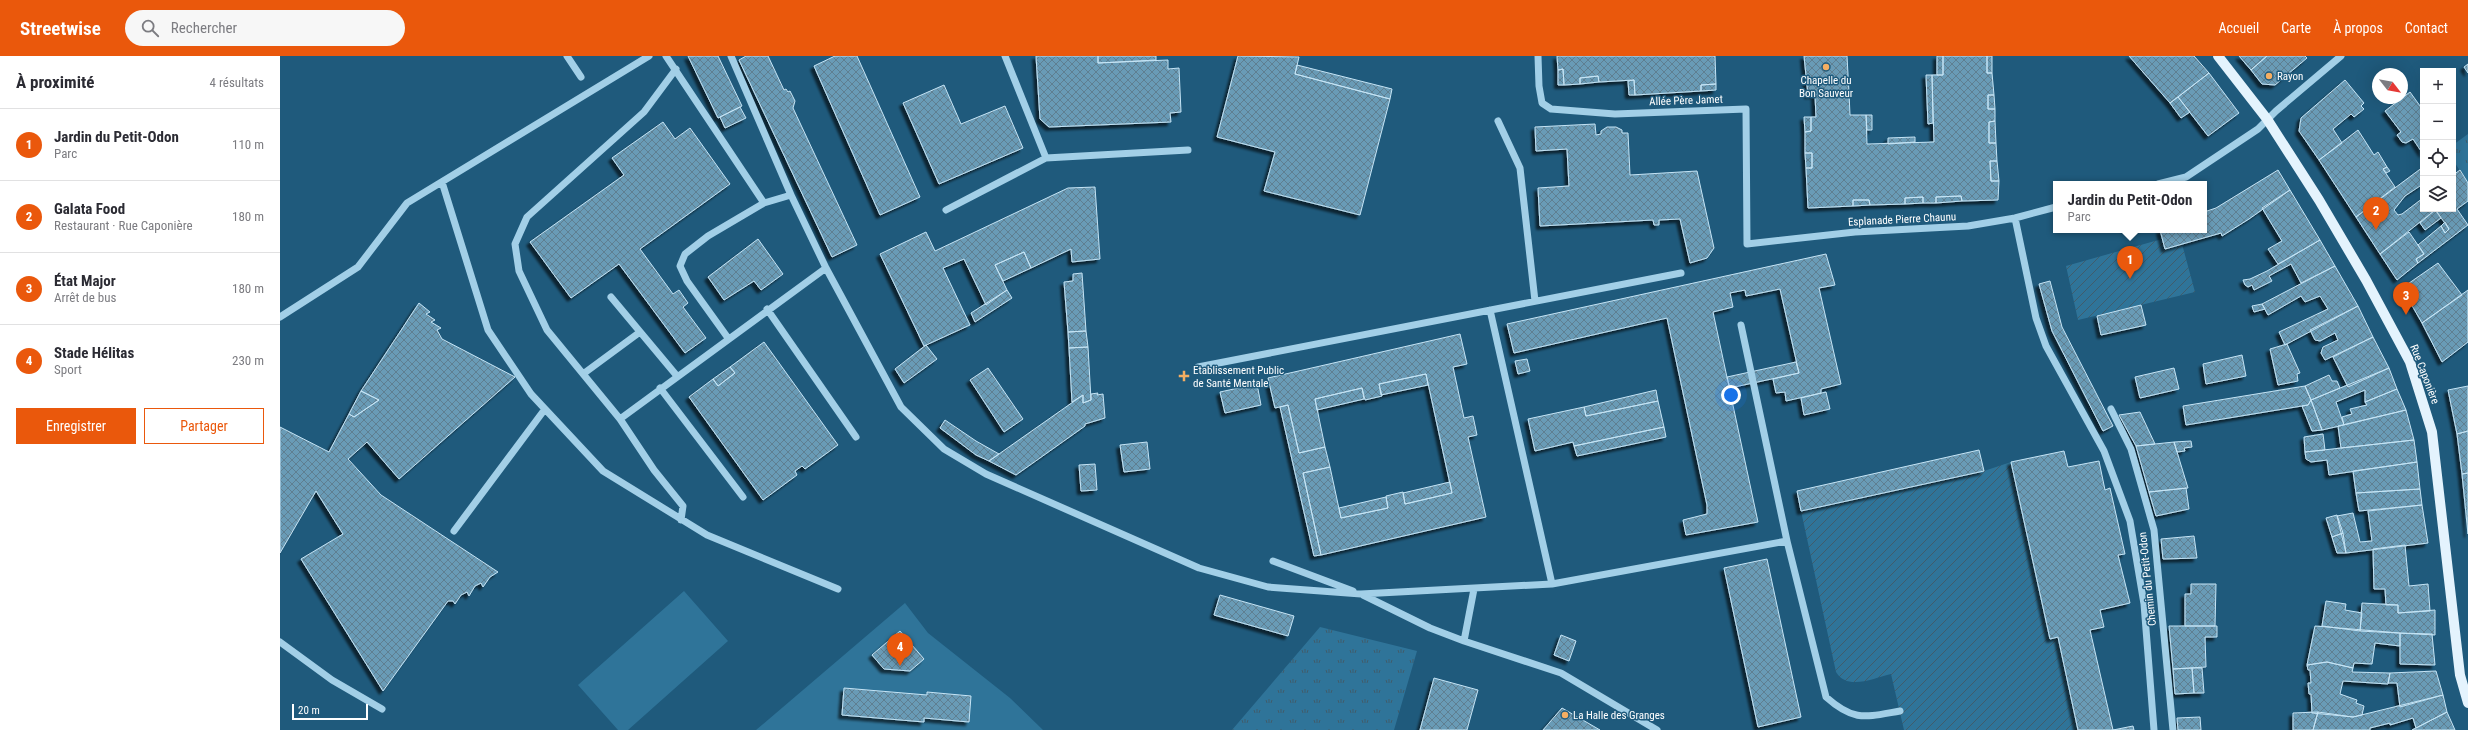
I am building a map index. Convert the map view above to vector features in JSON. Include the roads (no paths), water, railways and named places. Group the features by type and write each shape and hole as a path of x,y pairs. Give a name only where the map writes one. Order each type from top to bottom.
{"main road":[{"name":"Rue Caponière","path":"2218,56 2267,120 2319,200 2366,280 2410,362 2432,432 2460,675 2468,702"}],"street":[{"path":"567,56 581,77"},
{"path":"280,317 358,267 407,203 650,56"},
{"path":"666,56 764,203"},
{"path":"731,56 791,195 826,268 901,407 944,449 986,474 1199,568 1268,587 1361,594 1552,584 1787,541"},
{"path":"1004,56 1046,158"},
{"name":"Allée Père Jamet","path":"1538,56 1539,86 1542,103 1551,109 1615,114 1746,109 1747,244"},
{"path":"2170,181 2186,177 2258,129 2340,56"},
{"path":"676,70 644,112 527,217 515,244 519,271 547,330 620,419 654,470 683,506 681,520"},
{"path":"1498,121 1520,168 1535,301"},
{"path":"946,210 1046,158 1188,150"},
{"path":"442,182 488,330 531,394 603,471 707,535 838,589"},
{"path":"728,338 687,282 680,266 685,254 708,236 764,203 791,195"},
{"name":"Esplanade Pierre Chaunu","path":"1747,244 1855,232 1968,226 2015,218 2053,208"},
{"path":"2015,218 2036,318 2046,346 2104,451 2130,521 2144,604 2154,730"},
{"path":"620,419 767,309 826,268"},
{"path":"1198,367 1680,273"},
{"path":"611,298 677,376"},
{"path":"767,309 856,437"},
{"path":"1490,310 1552,584"},
{"path":"1741,325 1787,541 1826,697 1840,710 1859,717 1900,711"},
{"path":"583,374 640,332"},
{"path":"660,388 743,497"},
{"path":"454,530 545,409"},
{"name":"Chemin du Petit-Odon","path":"2111,409 2131,449 2154,530 2173,730"},
{"path":"1273,561 1361,594 1430,628 1464,641 1561,673 1657,730"},
{"path":"1464,641 1474,589"},
{"path":"280,642 332,680 382,709"}],"place":[{"name":"Chapelle du Bon Sauveur","path":"1826,67"},
{"name":"Rayon","path":"2269,76"},
{"name":"Galata Food","path":"2376,230"},
{"name":"Jardin du Petit-Odon","path":"2130,279"},
{"name":"État Major","path":"2406,315"},
{"name":"Etablissement Public de Santé Mentale","path":"1184,376"},
{"name":"Stade Hélitas","path":"900,666"},
{"name":"La Halle des Granges","path":"1565,715"}]}
